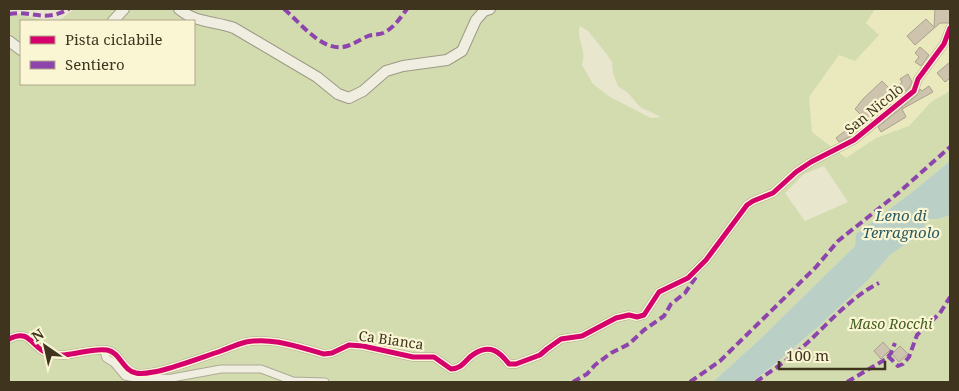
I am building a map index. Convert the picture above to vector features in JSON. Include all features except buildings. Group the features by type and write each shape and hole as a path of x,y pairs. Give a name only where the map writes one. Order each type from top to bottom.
{"main road":[{"path":"114,20 124,9"},
{"path":"179,9 202,22 221,24 234,28 317,77 338,94 350,98 363,91 386,71 403,66 447,60 462,51 476,20 484,11 490,9"},
{"path":"9,41 20,49"}],"street":[{"name":"San Nicolò","path":"836,150 854,140 914,91 918,79 944,44 950,28"},
{"name":"Ca Bianca","path":"104,351 108,350 114,354 126,368 136,373 148,373 174,367 245,342 270,340 324,354 332,353 349,345 364,346 413,357 434,356 451,369 458,368 474,354 489,349 500,352 509,364 516,364 540,355 561,340 582,336 616,318 629,315 637,317 644,315 659,292 688,278 706,260 747,205 773,193 803,167 836,150"},
{"path":"9,339 17,335 28,337 36,346 48,353 64,355 97,348 104,351 106,358 114,363 126,376 139,379 172,378 221,369 261,369 293,381 325,382"}],"green space":[{"path":"74,9 875,9 866,23 879,35 855,61 839,55 809,97 812,132 846,158 876,138 909,126 931,102 950,91 950,161 857,234 855,246 713,382 9,382 9,11 41,20 20,20 20,85 195,85 195,20 60,20","holes":["580,26 588,31 612,62 613,73 618,86 628,93 640,107 661,117 651,118 610,97 593,84 582,65 583,54 579,36","824,166 848,202 805,221 785,193 804,174"]},
{"path":"875,9 950,9 950,91 931,102 909,126 876,138 846,158 812,132 809,97 839,55 879,35 866,23"},
{"name":"Maso Rocchi","path":"950,215 950,382 752,382 775,365 819,326 868,280 891,254 917,237 929,219 939,219"}],"water":[{"name":"Leno di Terragnolo","path":"950,161 950,215 939,219 929,219 917,237 891,254 868,280 819,326 752,382 713,382 855,246 856,234"}],"marked path":[{"path":"9,14 45,16 69,9"},
{"path":"284,9 312,35 329,45 338,47 347,46 368,36 387,31 407,9"},
{"path":"690,382 720,361 816,267 838,241 897,194 950,147"},
{"path":"573,382 587,374 595,365 611,353 629,344 644,330 664,316 671,304 685,293 696,277"},
{"path":"756,382 797,352 856,297 879,283"},
{"path":"888,356 898,366 903,364 909,357 917,335 940,313 950,297"},
{"path":"847,382 886,359 895,343"}],"cycle path":[{"path":"9,339 16,336 26,337 42,350 55,355 92,350 111,351 132,372 142,374 167,369 243,343 256,341 276,342 324,354 332,353 349,345 363,346 413,357 434,357 451,369 459,367 480,351 489,349 498,352 509,364 516,364 540,355 561,339 582,336 616,318 629,315 637,317 644,315 659,292 688,278 706,260 747,205 773,193 796,172 811,162 854,140 914,91 918,79 944,44 950,28"}]}
